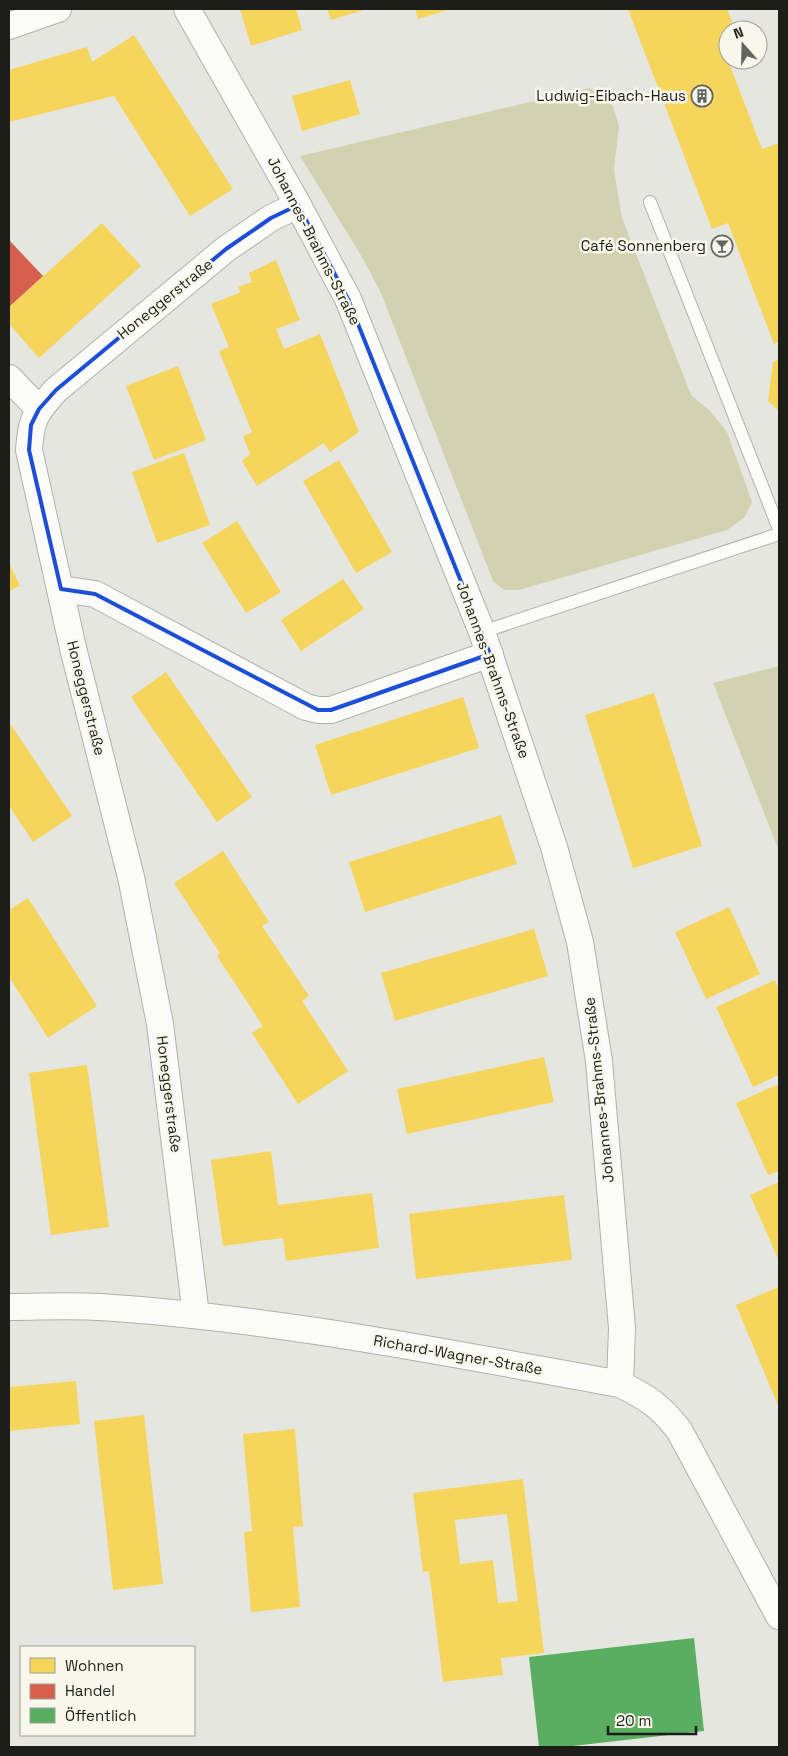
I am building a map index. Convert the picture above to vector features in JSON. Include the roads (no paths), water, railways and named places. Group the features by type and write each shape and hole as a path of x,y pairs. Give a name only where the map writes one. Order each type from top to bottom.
{"street":[{"path":"9,26 58,9"},
{"name":"Johannes-Brahms-Straße","path":"186,9 298,205 348,299 486,643 554,847 580,942 599,1061 622,1328 620,1384"},
{"name":"Honeggerstraße","path":"196,1315 160,1024 130,877 73,648 29,450 31,426 39,408 56,390 226,250 271,218 298,205"},
{"path":"9,378 39,408"},
{"path":"61,589 95,594 306,708 318,710 332,710 486,643"},
{"name":"Richard-Wagner-Straße","path":"9,1307 98,1307 196,1315 368,1339 620,1384 662,1408 679,1430 779,1616"}],"lane":[{"path":"650,202 779,529"},
{"path":"486,643 779,534"}],"place":[{"name":"Ludwig-Eibach-Haus","path":"702,96"},
{"name":"Café Sonnenberg","path":"722,246"}]}
